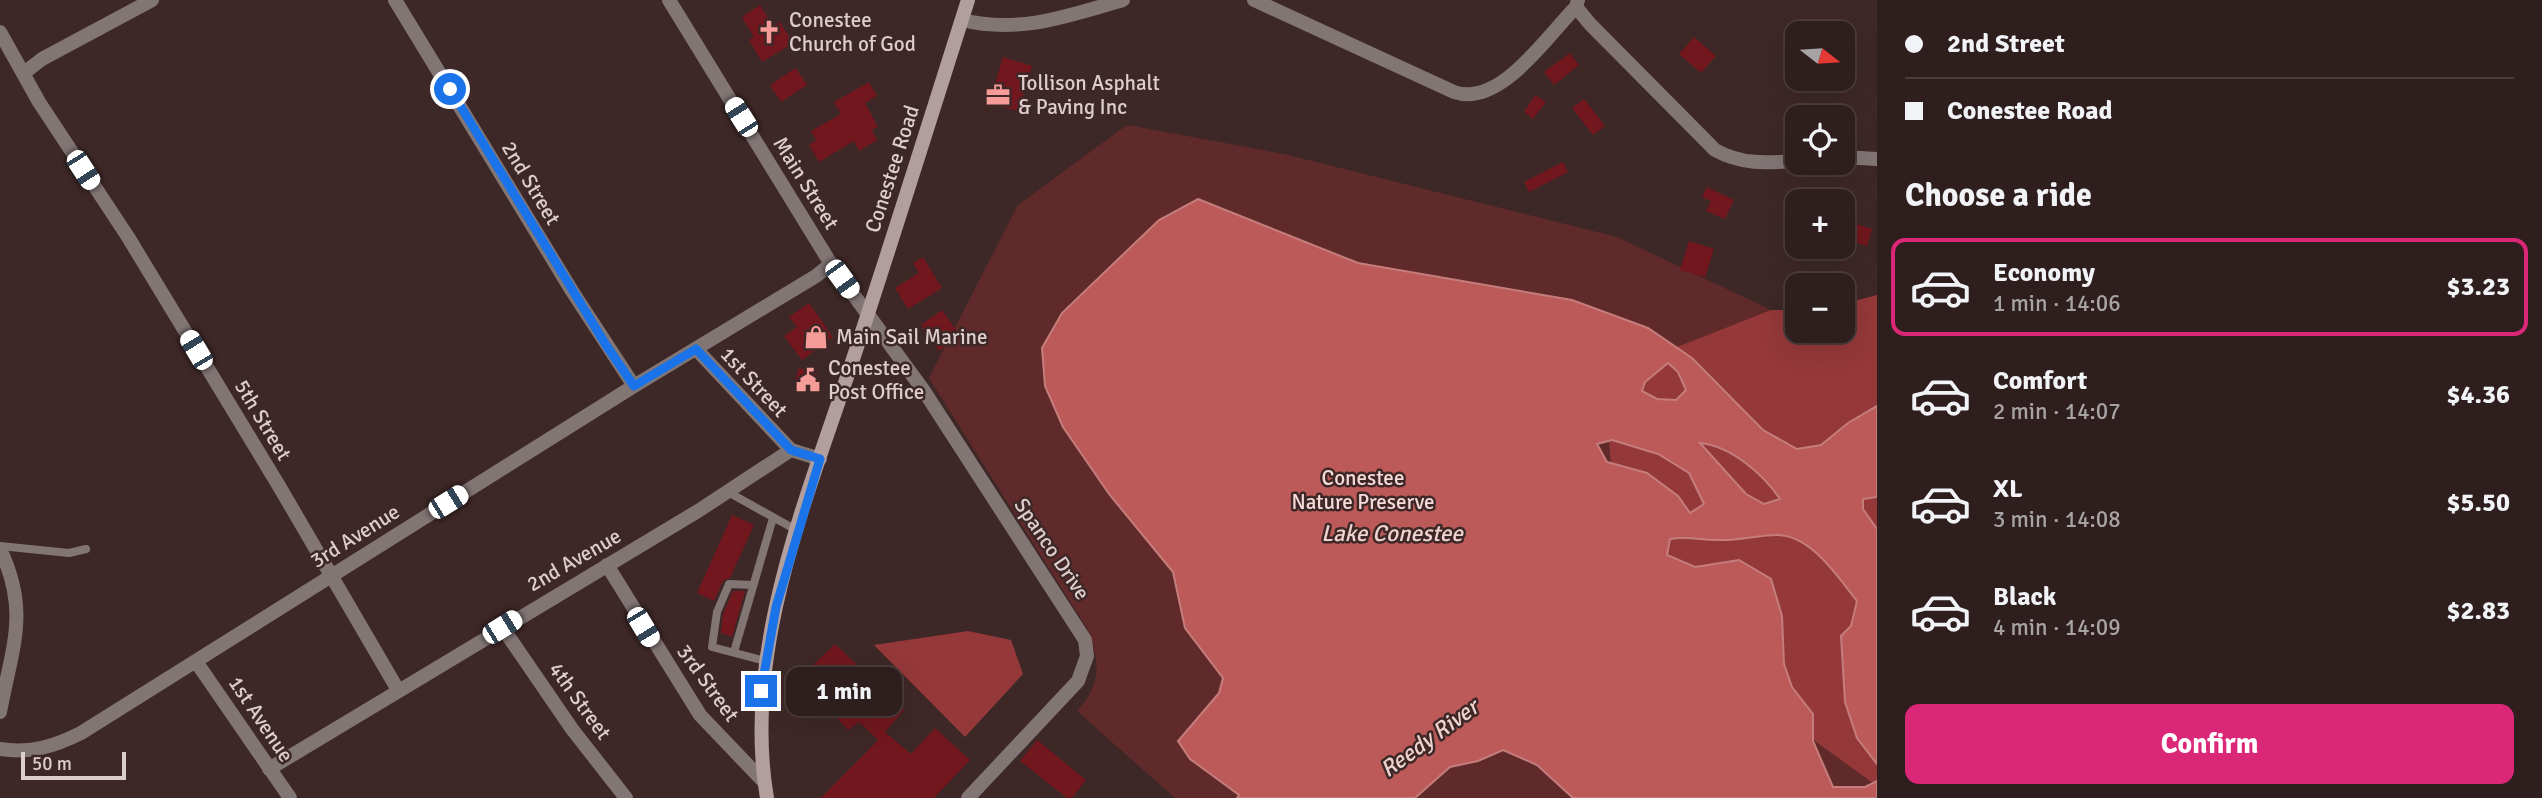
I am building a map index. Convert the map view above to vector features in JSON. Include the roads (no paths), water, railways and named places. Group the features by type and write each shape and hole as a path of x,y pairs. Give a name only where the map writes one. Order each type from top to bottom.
{"main road":[{"name":"Conestee Road","path":"767,798 761,733 765,661 781,585 968,0"}],"street":[{"path":"23,73 43,59 152,0"},
{"name":"2nd Street","path":"395,0 591,321 634,386"},
{"name":"Main Street","path":"668,0 831,264 868,314"},
{"path":"962,20 988,26 1027,26 1123,0"},
{"path":"1264,2 1454,92 1473,95 1489,92 1506,80 1577,3 1715,150 1731,159 1749,163 1785,162"},
{"name":"5th Street","path":"0,32 39,102 128,237 332,575 398,690"},
{"path":"1855,158 1877,159"},
{"name":"3rd Avenue","path":"0,749 22,751 63,743 197,663 332,575 816,276 831,264"},
{"name":"Spanco Drive","path":"868,314 924,391 1076,624 1087,646 1086,665 1078,681 968,798"},
{"name":"1st Street","path":"696,349 791,450 820,459"},
{"name":"2nd Avenue","path":"269,769 728,492 791,450"},
{"path":"0,547 16,584 19,603 0,712"},
{"name":"3rd Street","path":"607,565 700,715 764,782"},
{"name":"4th Street","path":"502,627 572,729 626,798"},
{"name":"1st Avenue","path":"197,663 290,798"}],"lane":[{"path":"728,492 798,531"},
{"path":"734,652 773,518"},
{"path":"0,547 69,553 86,549"},
{"path":"753,585 729,584 717,612 712,647 765,661"}],"water":[{"name":"Lake Conestee","path":"1198,199 1358,263 1572,300 1648,328 1692,358 1763,430 1797,449 1821,445 1848,423 1877,406 1877,497 1863,499 1863,509 1877,529 1877,764 1857,738 1845,702 1841,636 1851,626 1857,601 1823,559 1801,542 1777,535 1725,540 1670,539 1667,555 1695,567 1739,560 1771,579 1782,616 1784,664 1792,687 1813,714 1813,741 1833,787 1865,787 1877,781 1877,798 1573,798 1537,765 1503,750 1478,761 1450,767 1415,798 1237,798 1239,795 1190,759 1178,741 1219,693 1223,678 1185,628 1173,572 1109,494 1063,427 1045,386 1042,348 1062,313 1159,220","holes":["1668,363 1678,372 1686,390 1676,400 1657,399 1642,391 1645,382","1612,440 1658,454 1689,473 1704,504 1690,513 1678,496 1647,473 1607,462 1597,444","1700,443 1712,445 1734,455 1765,480 1780,499 1764,504 1746,494"]}],"place":[{"name":"Conestee Church of God","path":"769,32"},
{"name":"Tollison Asphalt & Paving Inc","path":"998,95"},
{"name":"Main Sail Marine","path":"816,337"},
{"name":"Conestee Post Office","path":"808,380"}],"park label":[{"name":"Conestee Nature Preserve","path":"1363,490"}],"water label":[{"name":"Reedy River","path":"1429,738"}]}
